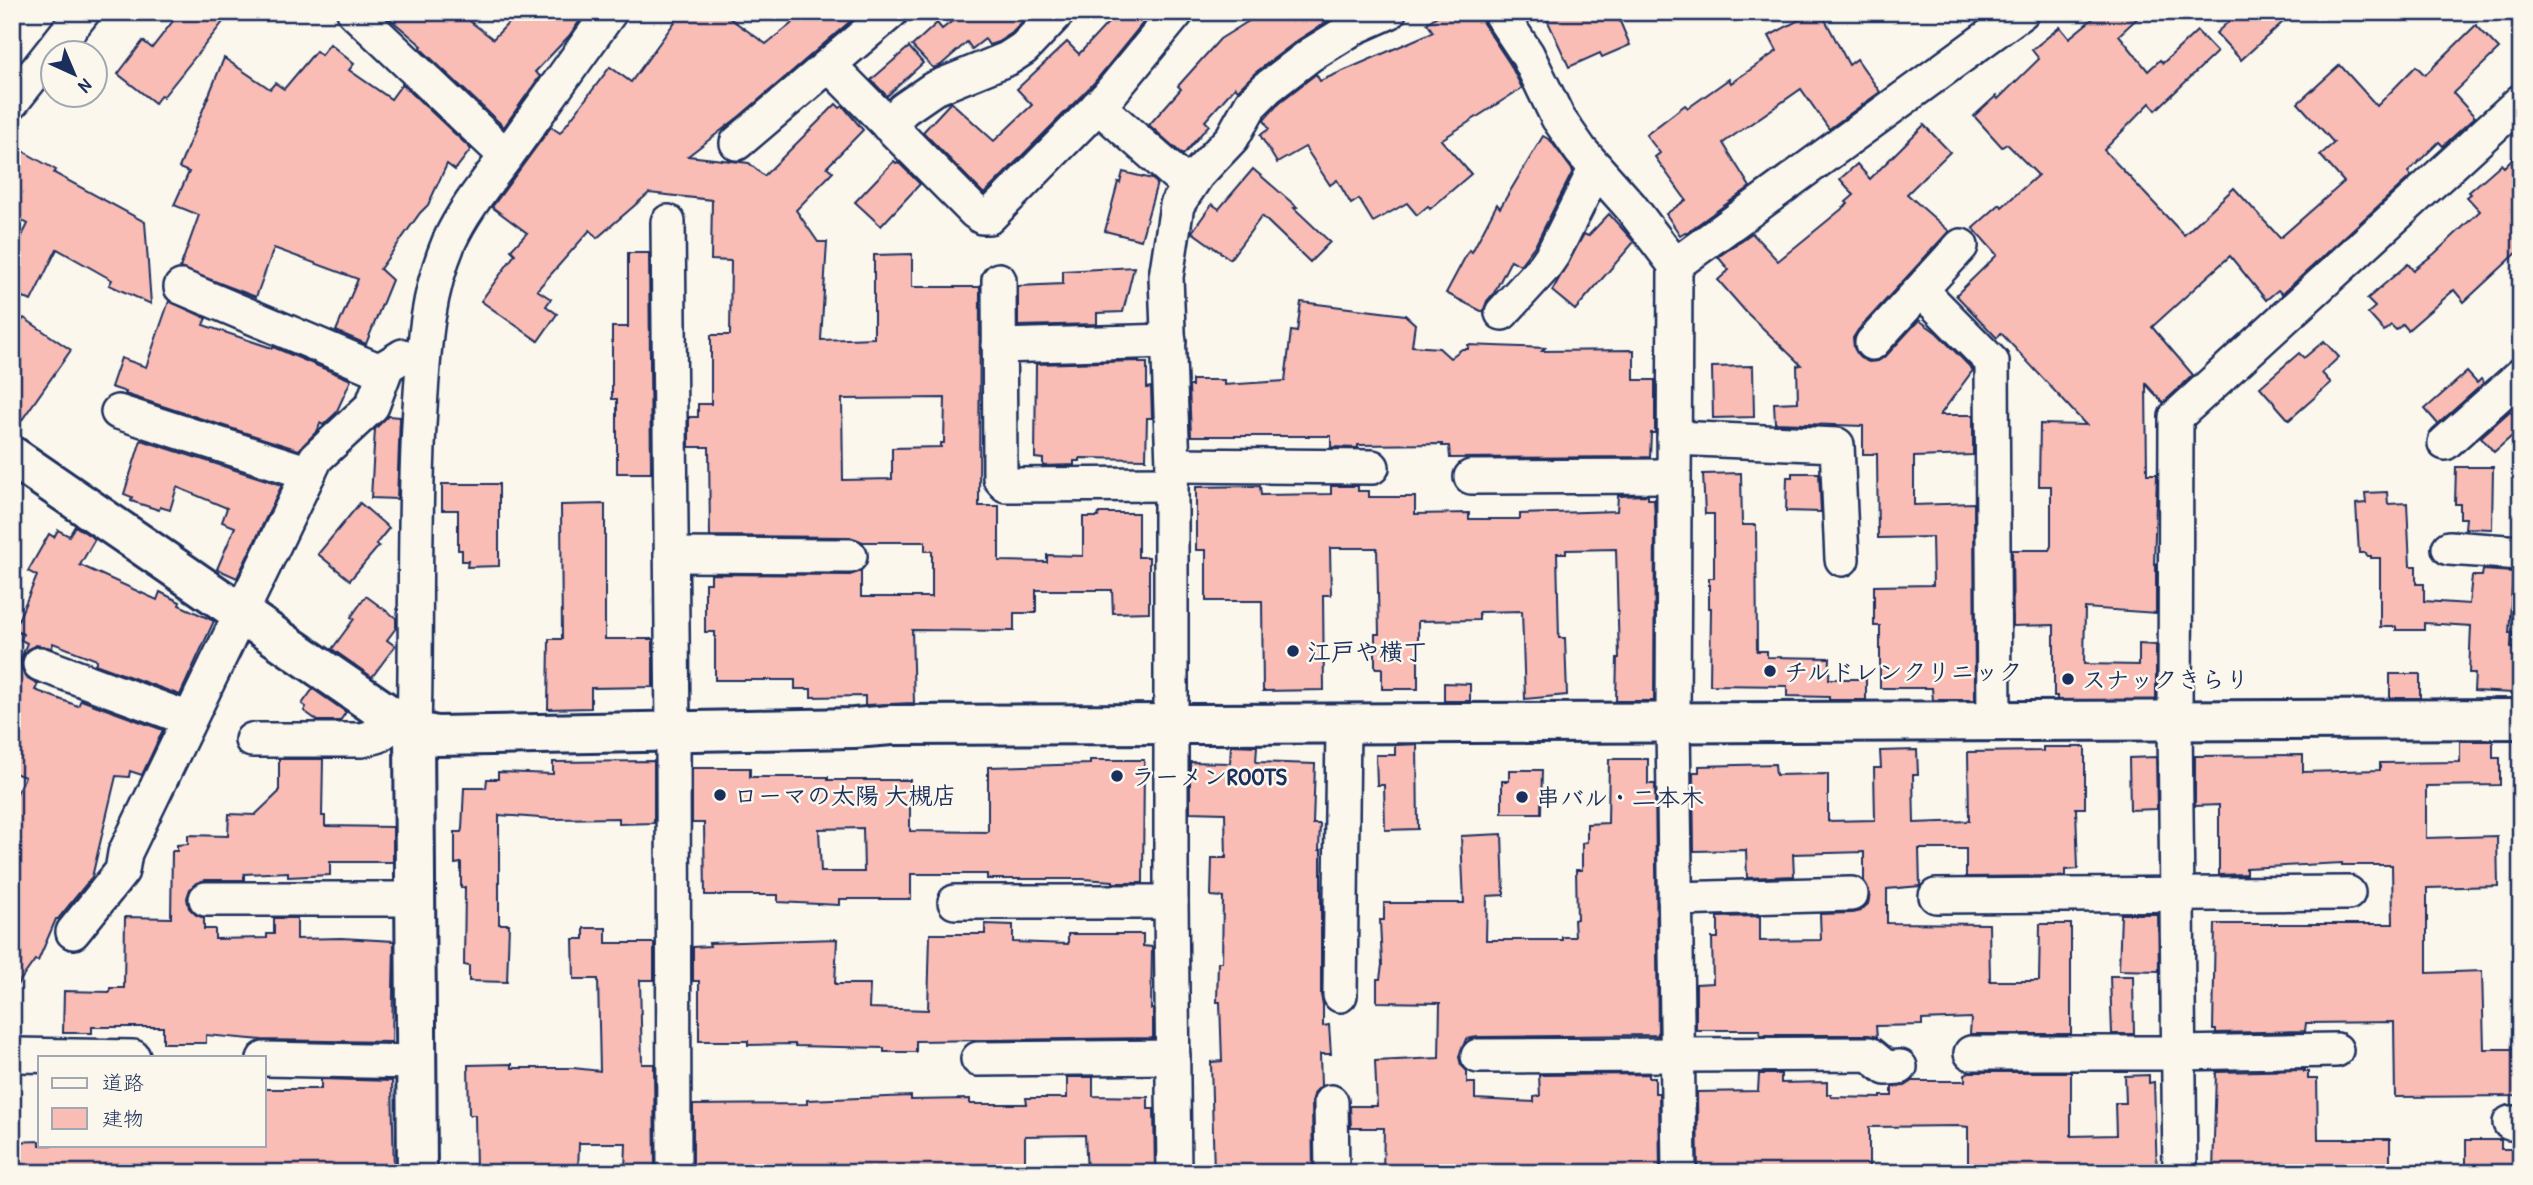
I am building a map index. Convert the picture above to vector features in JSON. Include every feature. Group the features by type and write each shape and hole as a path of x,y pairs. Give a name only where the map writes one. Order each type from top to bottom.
{"street":[{"path":"12,102 83,12"},
{"path":"354,12 506,156"},
{"path":"417,1173 416,899 406,726 417,627 416,484 426,322 433,291 459,222 485,182 610,12"},
{"path":"737,143 891,12"},
{"path":"888,125 933,89 1007,59 1024,48 1058,12"},
{"path":"830,66 975,212 982,217 989,217 1098,106 1177,12"},
{"path":"1174,1173 1171,902 1172,474 1166,277 1177,205 1189,186 1232,138 1251,104 1267,88 1343,34 1389,12"},
{"path":"1499,12 1527,54 1558,118 1581,151 1630,206 1675,265 1673,723 1679,1173"},
{"path":"1675,265 2022,12"},
{"path":"2180,1173 2175,723 2176,417 2521,102"},
{"path":"1098,106 1189,186"},
{"path":"1502,313 1553,254 1596,168"},
{"path":"668,222 674,1173"},
{"path":"1872,343 1961,246"},
{"path":"999,280 1000,478 1006,485 1172,474 1372,467"},
{"path":"181,287 373,368 382,369 405,355 424,350"},
{"path":"1921,290 1993,362 1994,723"},
{"path":"999,346 1169,341"},
{"path":"73,932 122,871 125,853 309,473 323,451 372,406 387,366"},
{"path":"2445,443 2521,375"},
{"path":"118,412 309,473"},
{"path":"1674,438 1837,445 1842,559"},
{"path":"12,456 406,726 436,736 892,725 1343,722 2175,723 2521,719"},
{"path":"1471,477 1673,476"},
{"path":"2449,548 2521,553"},
{"path":"671,555 850,556"},
{"path":"40,664 189,719"},
{"path":"1340,995 1343,722"},
{"path":"252,740 362,740 406,726"},
{"path":"1936,896 2348,893"},
{"path":"1675,899 1851,894"},
{"path":"206,899 416,899"},
{"path":"955,902 1171,902"},
{"path":"1971,1053 2336,1050"},
{"path":"1478,1056 1869,1054 1886,1068 1900,1067"},
{"path":"16,1055 74,1056"},
{"path":"978,1059 1173,1058"},
{"path":"266,1059 417,1062"},
{"path":"1331,1102 1332,1173"}],"building":[{"path":"180,12 231,12 163,97 161,95 155,103 118,74 143,41 152,48"},
{"path":"382,12 458,12 493,39 519,12 586,12 569,36 535,72 540,76 504,127 420,48 422,46"},
{"path":"682,12 721,12 766,44 806,12 861,12 740,116 688,156 749,163 764,176 836,104 840,108 843,106 863,130 827,167 833,172 796,210 818,242 827,242 821,340 874,338 874,255 912,254 912,287 980,287 979,506 999,506 999,561 1047,562 1047,555 1083,556 1083,517 1098,517 1099,513 1138,513 1138,557 1149,557 1149,612 1113,613 1112,590 1036,590 1036,613 1014,613 1014,631 912,630 914,703 865,705 865,696 811,697 811,689 795,689 795,680 715,680 715,632 705,632 705,583 711,583 711,574 850,575 861,571 861,597 932,597 932,551 925,551 925,542 863,542 850,537 710,536 709,447 689,447 689,417 698,417 698,404 711,404 711,335 730,335 731,261 711,260 712,200 649,193 597,238 590,230 537,290 551,299 546,306 557,314 538,341 481,301 515,254 511,250 527,233 492,207 551,127 560,133 610,67 631,82","holes":["945,398 944,443 941,443 941,447 892,448 892,479 843,480 842,399"]},
{"path":"964,12 1031,12 1012,33 998,42 989,45 985,39 972,49 967,42 941,65 933,68 912,46 937,23 942,29"},
{"path":"1118,12 1152,12 1094,83 984,194 923,132 951,102 994,141 1032,105 1017,89 1067,42 1079,54"},
{"path":"1260,12 1342,12 1298,40 1255,73 1238,90 1235,87 1205,121 1209,125 1183,155 1149,125 1181,89 1178,86 1220,39"},
{"path":"1443,12 1480,12 1483,23 1522,88 1441,140 1471,174 1430,209 1428,206 1417,215 1407,203 1373,222 1359,199 1351,204 1337,180 1330,185 1305,147 1277,163 1260,135 1269,129 1264,120 1280,102 1316,74 1320,81 1433,32 1427,23"},
{"path":"1522,12 1616,12 1630,45 1602,57 1600,53 1569,67 1544,13 1528,20"},
{"path":"1814,12 1821,12 1849,65 1857,59 1880,92 1829,129 1801,89 1723,143 1750,187 1680,235 1666,214 1686,200 1655,157 1660,153 1646,135 1685,105 1688,108 1729,79 1731,83 1777,51 1769,36"},
{"path":"2101,12 2144,12 2119,35 2148,71 2160,60 2163,63 2197,31 2217,52 2156,110 2150,103 2104,150 2184,235 2234,188 2280,238 2344,182 2320,155 2334,143 2298,103 2340,65 2377,106 2416,66 2425,75 2476,25 2499,49 2453,93 2475,117 2443,146 2439,142 2408,172 2411,176 2282,294 2278,290 2266,300 2230,256 2152,327 2193,375 2163,403 2146,384 2147,474 2157,474 2154,564 2156,613 2085,608 2084,664 2139,665 2139,644 2156,645 2156,700 2057,700 2057,696 2054,696 2054,625 2013,626 2012,550 2049,550 2051,546 2051,486 2039,486 2040,424 2086,425 2001,333 1997,338 1956,295 1997,255 1973,228 2038,175 2007,144 2002,147 1974,116 1996,96 1998,99 2039,59 2032,50 2060,27 2069,38"},
{"path":"2239,12 2294,12 2241,60 2216,33"},
{"path":"330,44 354,64 349,70 391,99 402,84 471,149 455,170 447,164 428,205 380,269 392,280 366,344 336,331 358,279 274,248 256,297 180,268 199,215 174,205 189,172 179,168 224,58 270,89 275,83 284,89 316,51 321,55"},
{"path":"909,47 923,63 887,96 871,80"},
{"path":"1924,125 1950,152 1907,194 1949,231 1853,338 1854,348 1860,358 1869,362 1878,361 1886,356 1919,320 1937,333 1973,370 1940,415 1973,415 1973,455 1914,457 1914,505 1974,503 1975,700 1933,700 1932,688 1880,688 1880,626 1874,626 1874,586 1933,585 1932,537 1878,538 1877,454 1863,454 1863,426 1775,423 1774,403 1798,402 1797,366 1801,365 1746,312 1718,280 1729,270 1718,257 1752,233 1778,261 1848,204 1846,202 1854,195 1840,179 1857,164 1870,179"},
{"path":"1543,136 1550,140 1573,171 1536,244 1520,265 1511,260 1483,312 1446,293 1469,250 1472,252 1497,204 1500,208"},
{"path":"12,145 56,170 54,173 145,222 151,304 109,285 112,280 57,249 31,301 12,292 12,256 28,224 12,215"},
{"path":"2521,150 2521,249 2464,302 2454,290 2408,330 2403,324 2396,330 2391,325 2384,331 2368,313 2375,307 2367,299 2408,264 2413,270 2434,254 2480,211 2467,197 2471,194 2469,192 2501,164 2504,167"},
{"path":"894,161 920,184 881,226 855,202"},
{"path":"1253,169 1297,207 1294,208 1330,242 1310,262 1262,216 1230,259 1192,232 1212,204 1219,209"},
{"path":"1123,172 1152,179 1157,183 1141,240 1105,231"},
{"path":"1609,214 1634,242 1575,310 1552,291 1584,234 1588,236"},
{"path":"628,253 649,253 651,473 617,473 617,399 612,399 612,327 628,327"},
{"path":"1134,267 1123,312 1097,313 1097,324 1018,326 1018,286 1063,284 1063,271"},
{"path":"169,301 206,318 203,325 273,347 351,380 336,413 323,425 320,423 318,430 299,450 125,394 126,392 111,387 121,358 146,367"},
{"path":"1301,302 1405,315 1415,324 1412,346 1439,348 1450,358 1462,349 1468,349 1468,345 1545,348 1542,351 1634,350 1634,380 1655,380 1655,433 1651,433 1650,457 1450,458 1449,446 1442,444 1358,445 1358,448 1331,447 1331,436 1191,436 1189,386 1192,386 1192,380 1224,380 1224,385 1285,381 1291,331 1297,332"},
{"path":"24,318 71,350 12,434 12,334"},
{"path":"2324,341 2339,357 2322,373 2331,383 2289,420 2260,387 2299,353 2304,358"},
{"path":"1147,363 1147,388 1151,387 1152,418 1147,418 1146,459 1080,458 1080,461 1074,461 1074,465 1043,466 1043,459 1035,458 1036,364"},
{"path":"1753,366 1754,417 1713,418 1712,367"},
{"path":"2467,372 2477,383 2481,379 2484,383 2438,424 2425,409"},
{"path":"2510,411 2521,423 2521,428 2494,452 2481,437"},
{"path":"388,416 400,417 397,499 371,498 375,429"},
{"path":"141,440 282,485 237,578 217,569 235,527 222,522 227,508 177,487 170,510 160,507 159,510 131,501 132,497 124,494"},
{"path":"2456,467 2493,467 2492,529 2465,528 2466,518 2460,518 2460,504 2455,504"},
{"path":"1741,473 1742,525 1756,525 1757,651 1767,651 1767,657 1830,658 1829,679 1866,679 1866,700 1787,696 1787,686 1710,685 1709,578 1714,578 1714,514 1705,514 1703,474"},
{"path":"1792,473 1819,473 1821,512 1786,511 1787,477 1792,477"},
{"path":"442,484 499,484 499,566 467,567 468,561 462,561 462,550 458,550 458,510 442,510"},
{"path":"1260,486 1261,495 1331,494 1331,486 1358,486 1358,491 1369,491 1369,497 1415,497 1415,514 1469,513 1469,519 1520,519 1520,514 1617,511 1618,496 1648,495 1648,499 1654,499 1655,520 1654,701 1616,701 1619,658 1616,549 1566,550 1566,553 1557,553 1559,638 1565,638 1567,695 1525,699 1522,611 1479,612 1479,620 1418,621 1418,689 1382,689 1382,668 1375,668 1375,634 1379,634 1377,548 1330,548 1331,595 1323,595 1324,690 1263,691 1262,601 1206,601 1206,550 1196,550 1196,487"},
{"path":"2387,492 2388,504 2407,503 2410,566 2416,566 2416,584 2424,584 2424,601 2469,604 2472,576 2482,576 2483,570 2513,572 2509,633 2512,633 2511,648 2515,649 2513,693 2474,691 2475,673 2469,673 2471,626 2424,623 2424,630 2380,627 2380,558 2359,553 2356,504 2366,503 2365,493"},
{"path":"360,503 389,528 376,544 379,546 350,580 318,554"},
{"path":"605,504 605,639 653,639 653,687 591,688 591,708 548,709 549,639 562,639 561,505"},
{"path":"75,526 95,539 80,565 157,600 160,592 180,602 179,605 214,621 180,695 95,664 97,660 53,643 52,648 36,645 28,649 22,657 21,668 26,677 38,684 35,690 78,706 81,700 163,730 142,775 130,771 129,777 116,776 92,877 56,919 38,961 35,960 12,992 12,803 25,777 12,772 12,681 27,643 21,640 23,634 14,630 37,576 28,571 49,534 54,537 58,530 69,536"},
{"path":"366,596 396,618 396,628 387,640 395,646 372,677 332,649 354,619 351,617"},
{"path":"2390,674 2420,674 2420,698 2390,698"},
{"path":"1444,683 1470,684 1470,701 1444,701"},
{"path":"313,689 346,712 340,721 318,721 304,711 306,707 302,704"},
{"path":"2460,741 2493,741 2493,758 2500,758 2500,785 2426,786 2426,838 2497,836 2498,886 2427,888 2427,973 2482,971 2484,1049 2521,1049 2521,1096 2395,1097 2394,1022 2306,1023 2305,1031 2216,1033 2216,1030 2213,1030 2215,924 2393,924 2392,865 2342,863 2246,868 2246,874 2219,875 2219,805 2195,806 2195,756 2303,755 2303,772 2380,770 2380,763 2460,762"},
{"path":"1417,744 1418,829 1385,830 1384,785 1377,785 1376,755 1395,755 1395,745"},
{"path":"1231,745 1257,746 1256,762 1315,764 1313,824 1320,824 1321,850 1321,995 1323,1026 1329,1025 1331,1054 1320,1054 1321,1086 1315,1092 1312,1102 1313,1173 1214,1173 1211,1062 1222,1061 1220,1002 1217,1002 1218,962 1222,962 1223,897 1211,896 1212,858 1226,858 1225,813 1190,812 1190,762 1230,763"},
{"path":"2043,747 2085,747 2085,808 2076,808 2078,869 2065,870 2065,876 1966,877 1966,849 1919,849 1920,886 1887,889 1887,923 1989,924 1990,981 2039,981 2040,924 2071,924 2071,1034 1970,1034 1971,1018 1922,1020 1922,1025 1876,1026 1877,1037 1760,1035 1760,1030 1696,1030 1696,984 1713,983 1712,938 1718,938 1718,917 1760,916 1760,941 1821,940 1820,914 1860,911 1868,904 1870,894 1864,881 1864,852 1793,854 1794,876 1747,878 1746,850 1694,851 1693,772 1699,772 1699,766 1775,764 1776,775 1828,774 1828,821 1875,820 1874,768 1881,768 1880,751 1917,750 1918,775 1913,775 1914,823 1969,821 1968,752 2043,751"},
{"path":"2156,757 2157,809 2130,810 2129,758"},
{"path":"279,759 323,759 322,816 325,816 325,826 393,827 393,862 330,862 330,875 288,877 288,872 244,874 244,880 205,880 190,889 187,898 189,908 204,918 204,929 215,929 215,939 267,938 267,934 274,934 274,918 297,918 297,939 394,941 392,1042 262,1040 206,1035 206,1043 163,1043 163,1027 92,1027 92,1033 63,1033 64,991 110,992 110,988 124,988 125,917 171,918 172,851 177,851 177,845 188,844 188,835 228,836 229,814 255,815 279,792"},
{"path":"1609,759 1648,759 1648,784 1655,784 1658,1035 1478,1037 1466,1039 1459,1057 1461,1065 1467,1071 1467,1083 1475,1083 1475,1099 1534,1102 1534,1097 1540,1096 1539,1075 1649,1074 1649,1078 1655,1078 1655,1093 1659,1093 1660,1173 1383,1173 1384,1128 1351,1128 1350,1106 1377,1106 1375,1061 1439,1058 1440,1003 1377,1002 1377,979 1380,979 1382,965 1380,920 1384,920 1384,903 1464,903 1461,836 1502,834 1504,895 1487,896 1486,940 1562,940 1562,937 1575,937 1576,870 1582,870 1582,843 1587,842 1587,824 1608,823"},
{"path":"1090,760 1144,760 1143,883 1083,879 987,879 987,874 911,874 911,899 839,899 839,905 778,902 778,895 705,895 704,823 692,823 692,768 750,768 750,777 910,780 910,831 988,832 988,767 1090,764","holes":["863,828 864,872 821,872 819,829"]},
{"path":"654,761 654,823 619,824 619,818 553,819 499,815 499,924 509,924 507,982 469,981 469,966 464,965 465,887 461,888 461,863 455,864 455,832 461,832 462,829 464,788 486,788 487,779 498,779 498,772 553,774 553,762"},
{"name":"串バル・二本木","path":"1509,770 1542,770 1541,813 1502,813 1502,781 1509,781"},
{"path":"2121,914 2158,914 2159,971 2119,970"},
{"path":"985,924 1013,925 1013,942 1068,944 1068,934 1143,934 1143,946 1152,947 1153,1038 916,1041 916,1052 884,1052 884,1048 795,1044 748,1045 748,1041 699,1041 699,981 693,981 693,947 710,946 709,943 837,939 835,984 870,984 869,1008 928,1010 930,934 985,934"},
{"path":"584,928 606,928 606,943 654,943 654,980 640,980 642,1064 654,1064 655,1173 625,1173 626,1143 579,1143 578,1173 540,1173 540,1169 476,1170 475,1115 469,1115 468,1065 512,1064 512,1068 600,1071 598,979 574,979 573,939 584,939"},
{"path":"2110,976 2133,976 2134,1034 2112,1034"},
{"path":"2071,1072 2071,1136 2116,1135 2115,1103 2126,1103 2125,1076 2149,1075 2149,1083 2154,1082 2157,1173 1968,1173 1968,1127 1960,1126 1869,1127 1869,1173 1698,1173 1697,1092 1758,1091 1759,1074 1781,1074 1781,1083 1827,1082 1827,1094 1831,1094 1831,1097 1881,1098 1892,1096 1892,1087 1905,1086 1913,1081 1965,1081 1965,1074"},
{"path":"2216,1072 2308,1072 2308,1079 2317,1079 2318,1139 2390,1139 2390,1173 2213,1172"},
{"path":"1067,1077 1093,1077 1093,1096 1148,1097 1148,1109 1154,1109 1155,1173 1087,1173 1085,1135 1025,1136 1025,1173 693,1173 693,1105 807,1104 807,1100 911,1096 911,1100 970,1099 970,1104 1027,1104 1026,1098 1067,1098"},
{"path":"321,1079 392,1081 394,1173 12,1173 12,1142 38,1141 38,1146 266,1146 266,1089 321,1089"},
{"path":"2466,1140 2501,1140 2501,1149 2521,1149 2521,1173 2466,1173"}],"place":[{"name":"江戸や横丁","path":"1293,651"},
{"name":"チルドレンクリニック","path":"1770,671"},
{"name":"スナックきらり","path":"2068,679"},
{"name":"ラーメンROOTS","path":"1117,776"},
{"name":"ローマの太陽 大槻店","path":"720,795"},
{"name":"串バル・二本木","path":"1522,797"}]}
